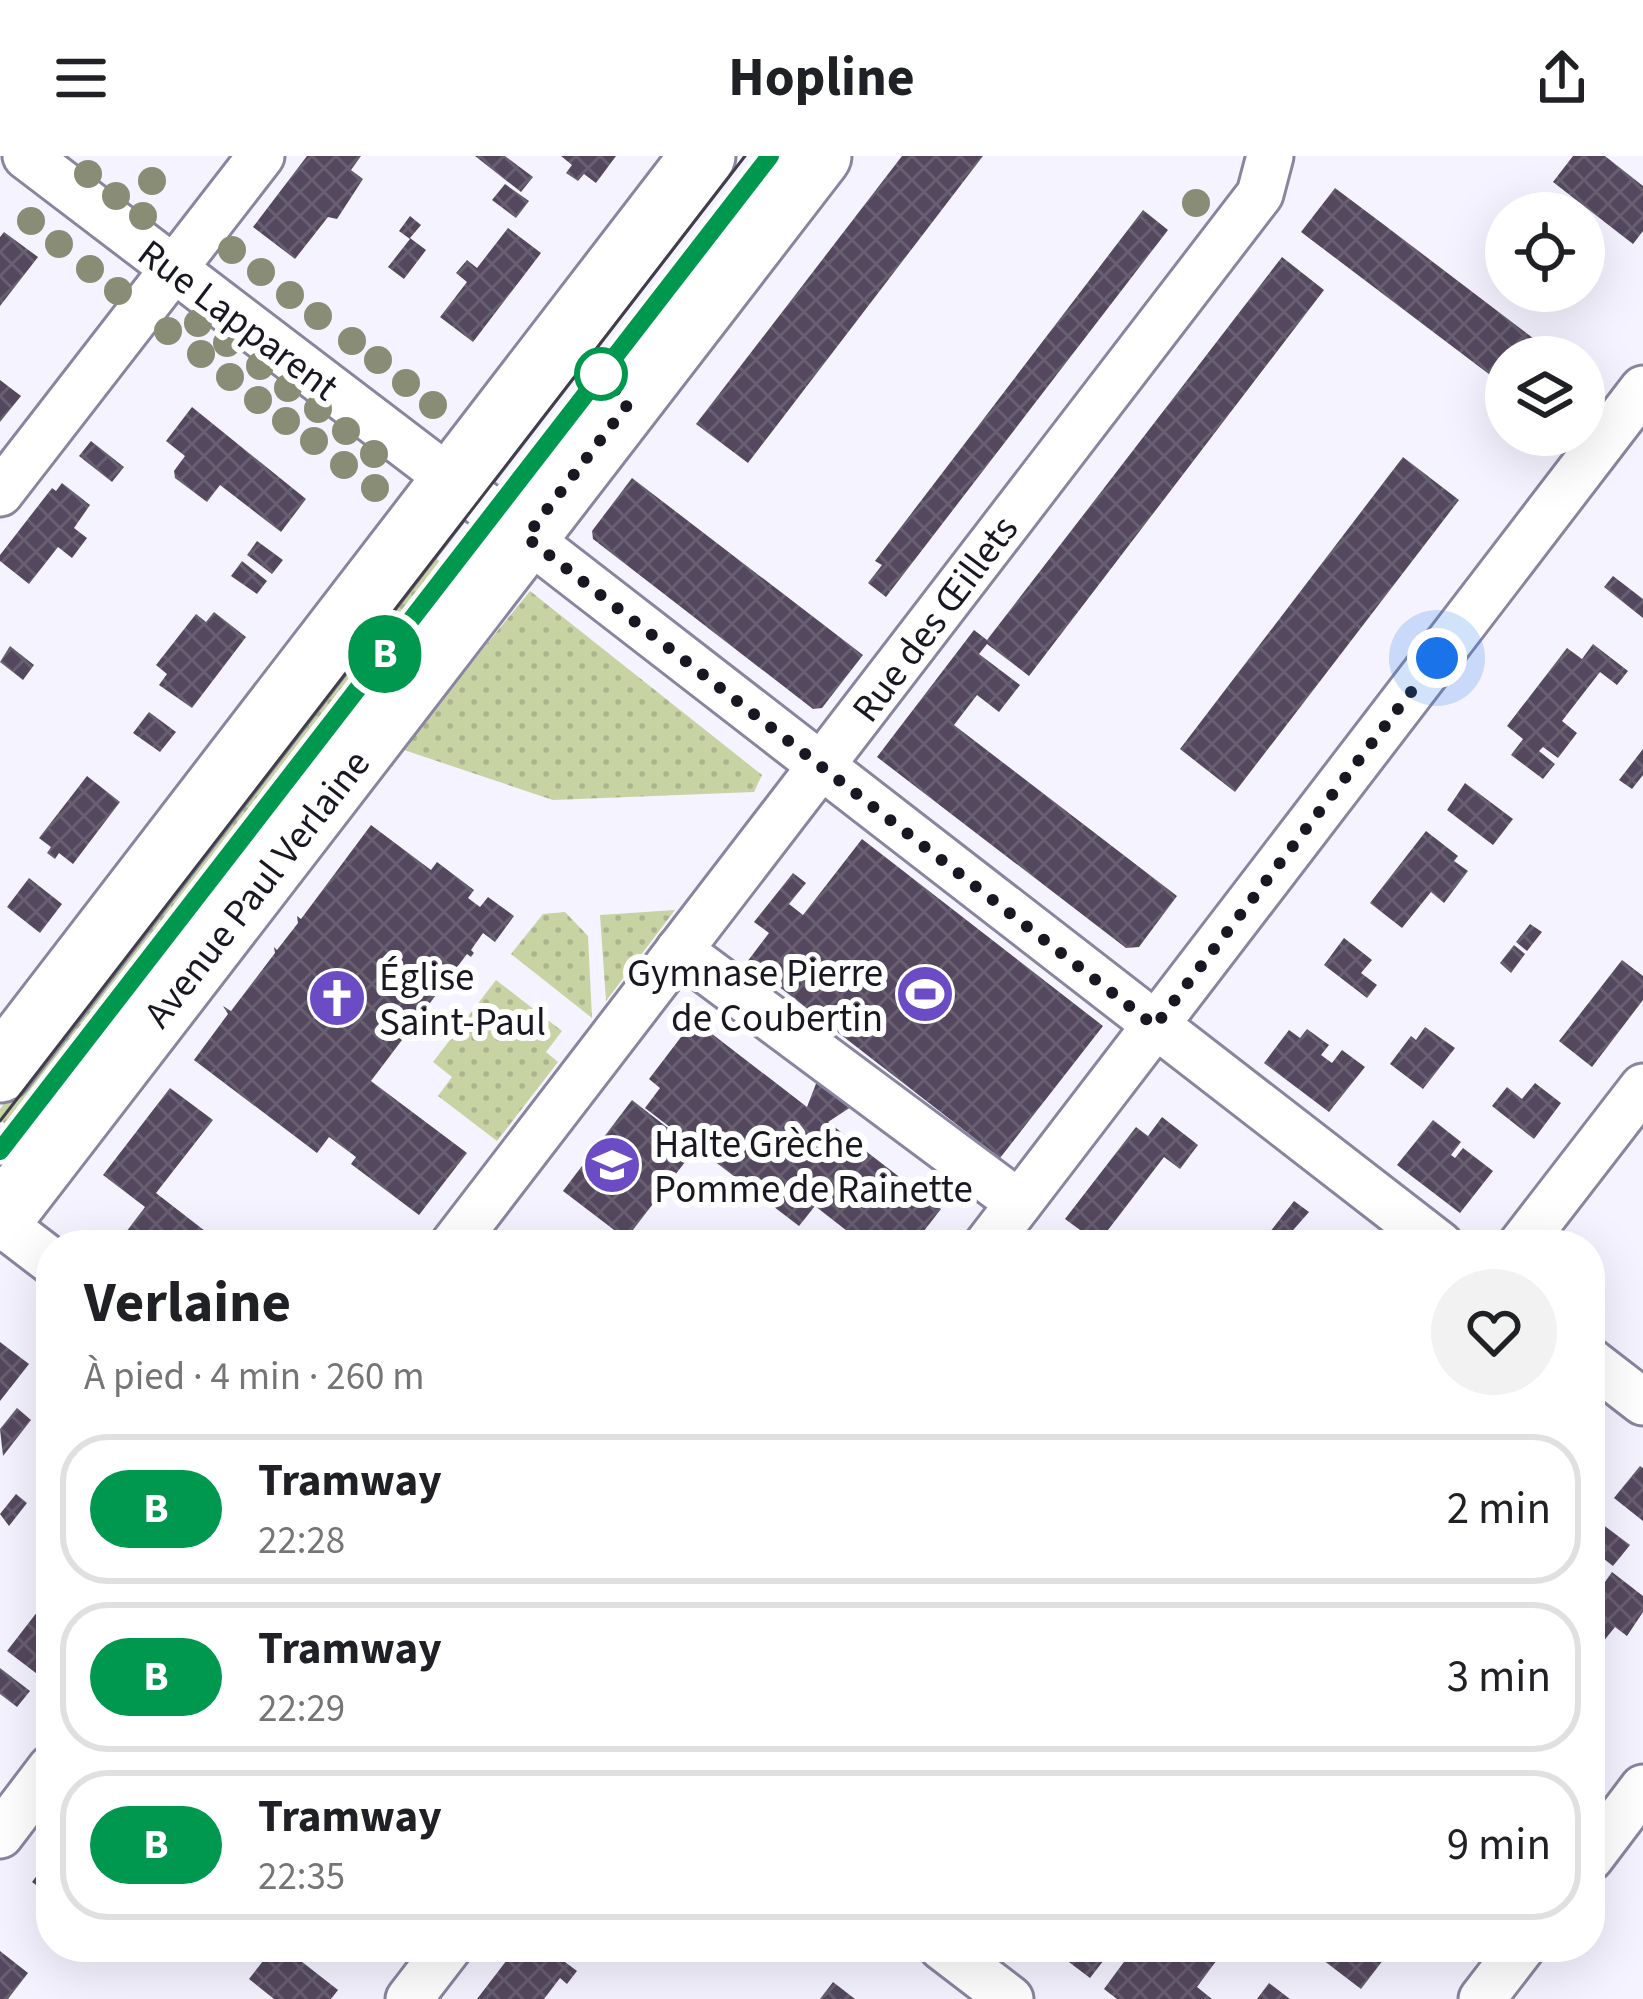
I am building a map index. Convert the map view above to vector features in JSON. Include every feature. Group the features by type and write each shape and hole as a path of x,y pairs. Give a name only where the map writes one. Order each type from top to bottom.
{"street":[{"name":"Rue Lapparent","path":"26,156 1420,1230"},
{"path":"0,493 261,156"},
{"path":"0,1070 703,156"},
{"name":"Avenue Paul Verlaine","path":"0,1221 818,156"},
{"name":"Rue des Œillets","path":"464,1230 1260,194 1270,156"},
{"path":"998,1230 1643,389"},
{"path":"679,950 1019,1203"},
{"path":"1533,1230 1643,1087"},
{"path":"0,1221 36,1250"},
{"path":"1605,1373 1643,1402"},
{"path":"0,1834 36,1787"},
{"path":"1605,1838 1643,1788"},
{"path":"409,1999 437,1962"},
{"path":"1482,1999 1510,1962"},
{"path":"959,1965 1010,1999"}],"green space":[{"path":"430,554 459,576 23,1138 0,1120 0,1109"},
{"path":"530,591 762,775 754,792 553,800 401,749"},
{"path":"675,910 606,1001 600,915"},
{"path":"565,912 588,936 592,1018 511,954 543,914"},
{"path":"496,980 562,1031 546,1052 558,1062 497,1141 438,1096 452,1077 433,1062"}],"building":[{"path":"307,156 361,156 351,170 363,179 337,219 328,217 295,259 253,227"},
{"path":"475,156 505,156 533,177 521,192"},
{"path":"561,156 616,156 596,183 584,174 578,181 566,173 572,165"},
{"path":"902,156 983,156 748,463 696,424"},
{"path":"1573,156 1605,156 1643,186 1643,231 1633,244 1605,222 1605,192 1566,192 1553,182"},
{"path":"505,184 529,201 516,218 492,200"},
{"path":"1335,188 1485,302 1485,312 1499,312 1530,336 1485,336 1485,371 1301,232"},
{"path":"1143,210 1168,230 886,597 868,583 882,565 875,561"},
{"path":"410,216 421,225 410,238 426,250 404,279 388,267 410,239 399,231"},
{"path":"508,228 541,253 473,342 440,317 467,282 456,273 467,260 477,268"},
{"path":"4,232 38,257 0,306 0,237"},
{"path":"1282,257 1324,290 1029,676 987,644 979,654 1020,685 999,712 977,695 954,725 1177,896 1139,947 1126,948 877,757 974,630 987,640"},
{"path":"0,380 21,396 0,422"},
{"path":"192,407 306,499 281,532 220,485 207,502 175,478 174,471 185,456 166,441"},
{"path":"91,441 124,467 112,482 79,456"},
{"path":"1403,457 1459,500 1235,792 1180,749"},
{"path":"632,478 863,655 822,708 813,709 593,539 592,531"},
{"path":"62,483 90,505 74,528 87,538 72,558 58,547 29,584 0,561 0,555 52,488 56,491"},
{"path":"257,541 283,560 272,574 247,555"},
{"path":"242,561 267,581 257,594 231,576"},
{"path":"1613,576 1643,599 1643,618 1604,587"},
{"path":"214,612 246,637 192,708 159,685 167,674 156,665 196,614 206,622"},
{"path":"1593,644 1628,671 1617,685 1600,672 1562,721 1577,733 1558,758 1543,747 1539,751 1555,764 1543,779 1511,755 1523,739 1507,726 1567,648 1582,659"},
{"path":"10,646 34,665 23,680 0,662"},
{"path":"149,712 176,732 160,752 133,733"},
{"path":"1643,749 1643,775 1632,789 1619,780"},
{"path":"87,776 120,802 73,864 59,853 55,859 47,853 51,847 39,838"},
{"path":"1465,783 1513,819 1493,845 1447,810"},
{"name":"Église Saint-Paul","path":"371,825 431,870 437,862 474,890 468,898 480,907 488,897 514,916 495,942 483,933 471,957 467,954 371,1081 467,1153 419,1215 351,1164 356,1157 329,1137 317,1153 194,1060 228,1014 223,1006 231,1011 275,953 274,947 277,950 298,923 297,916 301,919"},
{"path":"1426,831 1458,856 1454,861 1468,871 1444,903 1431,892 1402,928 1370,903"},
{"name":"Gymnase Pierre de Coubertin","path":"862,839 1103,1026 1000,1158 747,962 769,933 754,922 793,873 806,883 789,904 803,915"},
{"path":"29,878 62,904 40,933 7,907"},
{"path":"1530,924 1542,932 1527,951 1516,942"},
{"path":"1344,938 1372,960 1361,973 1377,985 1367,998 1324,965"},
{"path":"1514,945 1525,954 1511,973 1500,963"},
{"path":"1622,960 1643,976 1643,1000 1592,1067 1559,1041"},
{"path":"694,1020 807,1107 817,1081 851,1107 828,1122 941,1209 925,1230 846,1230 815,1206 799,1226 645,1108 660,1088 649,1079"},
{"path":"1425,1027 1455,1048 1423,1089 1390,1064 1411,1036 1416,1040"},
{"path":"1307,1029 1329,1045 1321,1055 1332,1063 1342,1050 1365,1067 1329,1112 1264,1063 1289,1030 1300,1038"},
{"path":"1535,1083 1561,1103 1534,1139 1492,1106 1507,1087 1522,1099"},
{"path":"170,1088 213,1120 156,1193 204,1230 128,1230 145,1207 103,1175"},
{"path":"632,1100 695,1149 633,1230 614,1230 563,1191"},
{"path":"1162,1117 1198,1145 1180,1169 1164,1157 1108,1230 1080,1230 1065,1219 1136,1127 1148,1136"},
{"path":"1433,1120 1461,1142 1451,1155 1455,1158 1463,1148 1493,1171 1460,1213 1397,1165"},
{"path":"1294,1201 1309,1212 1293,1230 1272,1230"},
{"path":"0,1342 29,1364 0,1401"},
{"path":"17,1408 31,1420 3,1456 0,1429"},
{"path":"1643,1468 1643,1521 1614,1498"},
{"path":"16,1494 27,1503 9,1526 0,1514"},
{"path":"1605,1526 1630,1545 1613,1566 1605,1560"},
{"path":"1612,1572 1643,1596 1643,1612 1627,1636 1615,1627 1605,1639 1605,1582"},
{"path":"36,1613 36,1673 7,1651"},
{"path":"0,1668 30,1691 17,1707 0,1694"},
{"path":"0,1951 28,1973 8,1999 0,1999"},
{"path":"262,1962 302,1962 338,1990 331,1999 274,1999 249,1979"},
{"path":"505,1962 565,1962 577,1971 567,1984 560,1978 544,1999 477,1999"},
{"path":"1069,1962 1102,1962 1090,1978"},
{"path":"1124,1962 1215,1962 1197,1987 1212,1999 1117,1999 1104,1989"},
{"path":"1326,1962 1382,1962 1361,1989"},
{"path":"833,1982 855,1999 820,1999"},
{"path":"1269,1983 1290,1999 1257,1999"}],"tram line":[{"path":"0,1121 745,156"},
{"path":"0,1151 769,156"},
{"name":"B","path":"0,1151 770,156"}],"place":[{"name":"Gymnase Pierre de Coubertin","path":"925,994"},
{"name":"Église Saint-Paul","path":"337,998"},
{"name":"Halte Grèche Pomme de Rainette","path":"612,1165"}],"route":[{"path":"601,374 628,404 526,537 1155,1026 1437,658"}]}
